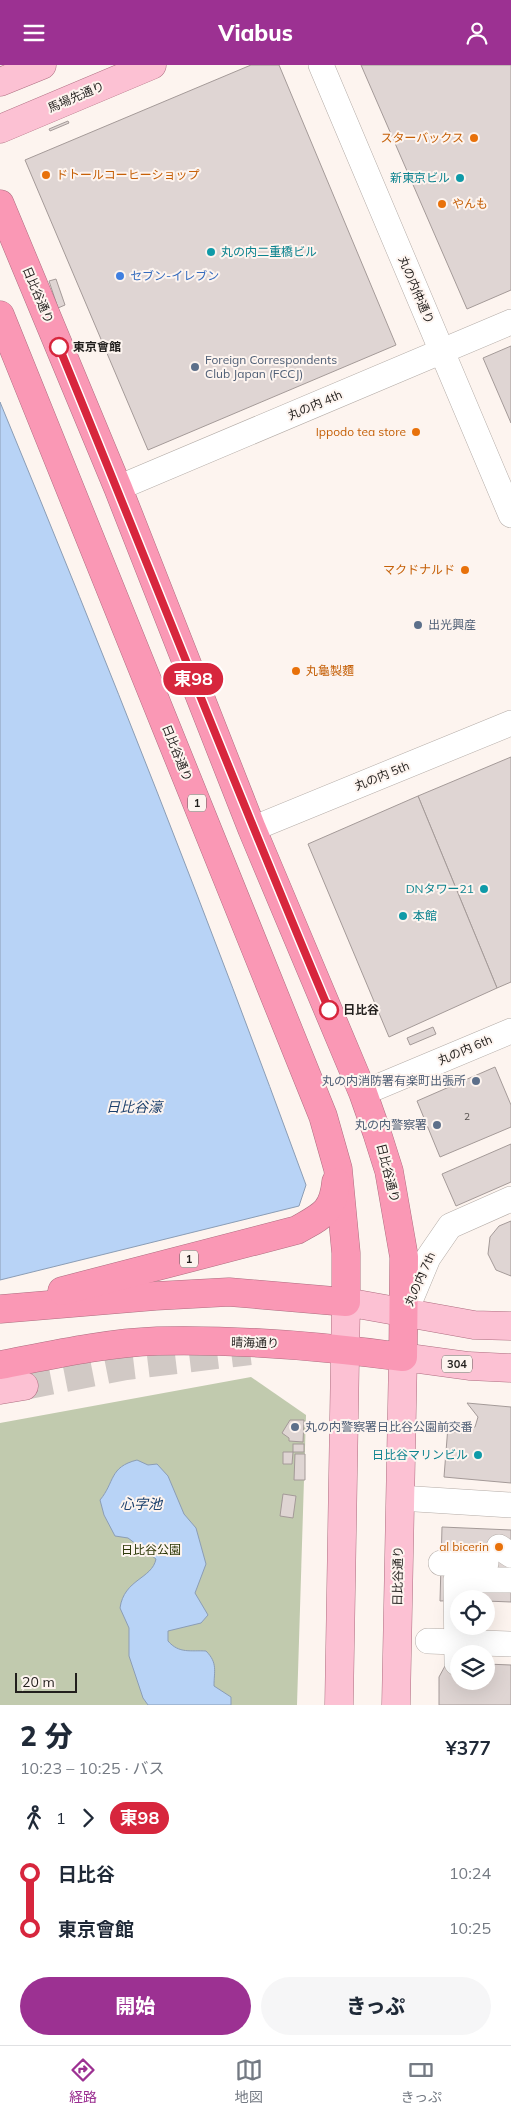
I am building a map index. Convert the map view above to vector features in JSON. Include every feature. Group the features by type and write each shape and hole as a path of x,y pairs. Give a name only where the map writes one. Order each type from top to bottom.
{"highway":[{"name":"日比谷通り","path":"0,204 118,489 252,829 363,1093 389,1171 398,1213 404,1257 403,1357"},
{"name":"日比谷通り","path":"0,315 322,1116 338,1169 346,1253 346,1301"},
{"name":"1","path":"2,1309 109,1278 297,1230 329,1210 336,1192 338,1169"},
{"name":"1","path":"2,1309 229,1292 346,1301"},
{"name":"晴海通り","path":"0,1365 71,1351 156,1341 300,1344 403,1357"}],"main road":[{"path":"0,82 42,65"},
{"name":"馬場先通り","path":"0,129 152,65"},
{"path":"346,1301 404,1314 474,1325 511,1326"},
{"name":"日比谷通り","path":"339,1705 346,1301"},
{"name":"日比谷通り","path":"396,1705 403,1357"},
{"name":"晴海通り","path":"403,1357 511,1368"}],"street":[{"name":"丸の内仲通り","path":"321,65 511,515"},
{"name":"丸の内 4th","path":"118,489 511,322"},
{"name":"丸の内 5th","path":"252,829 511,723"},
{"name":"丸の内 6th","path":"363,1093 511,1031"},
{"name":"丸の内 7th","path":"404,1314 428,1259 450,1226 511,1199"},
{"path":"400,1498 511,1505"},
{"path":"441,1563 507,1555"},
{"path":"457,1645 456,1580 511,1580"},
{"path":"428,1641 511,1644"}],"green space":[{"name":"日比谷公園","path":"251,1377 306,1415 297,1705 0,1705 0,1423"}],"water":[{"name":"日比谷濠","path":"0,402 157,792 233,988 306,1185 299,1206 0,1280"},
{"name":"心字池","path":"137,1460 148,1465 157,1464 168,1476 184,1514 196,1528 206,1564 195,1593 208,1615 201,1623 168,1631 168,1641 181,1650 206,1651 210,1655 214,1663 214,1686 231,1697 231,1705 148,1705 143,1698 129,1656 129,1628 120,1608 127,1591 149,1571 156,1559 128,1538 115,1536 104,1515 100,1500 117,1471 128,1463"}],"building":[{"name":"丸の内二重橋ビル","path":"251,65 279,65 396,345 148,450 25,160"},
{"name":"新東京ビル","path":"361,65 511,65 511,290 467,309"},
{"path":"68,121 69,123 50,131 49,129"},
{"path":"56,279 65,305 58,308 49,281"},
{"path":"511,346 511,423 483,358"},
{"name":"DNタワー21","path":"511,757 511,982 497,988 418,796"},
{"name":"本館","path":"418,796 497,988 389,1037 308,844"},
{"path":"433,1027 436,1034 410,1045 407,1038"},
{"path":"495,1067 511,1105 511,1127 440,1157 417,1101"},
{"path":"511,1144 511,1182 456,1206 442,1174"},
{"path":"511,1221 511,1276 496,1270 488,1254 490,1237 499,1226"},
{"name":"日比谷マリンビル","path":"467,1403 511,1407 511,1483 444,1477 448,1426 454,1432 461,1433 475,1427 478,1417"},
{"name":"丸の内警察署日比谷公園前交番","path":"290,1420 304,1420 303,1442 289,1441 289,1438 282,1433"},
{"path":"293,1444 304,1444 304,1452 293,1452"},
{"path":"283,1452 293,1452 292,1464 283,1464"},
{"path":"295,1454 305,1454 305,1480 294,1480"},
{"path":"283,1494 296,1496 293,1518 280,1516"},
{"path":"442,1527 511,1530 511,1602 495,1601 495,1590 450,1590 450,1601 440,1601"},
{"path":"495,1664 511,1665 511,1705 439,1705 439,1677 445,1666 450,1665 450,1690 495,1690"}],"tunnel":[{"path":"24,1386 126,1366 250,1351"}],"bus line":[{"name":"東98","path":"59,347 118,489 252,829 329,1010"}],"place":[{"name":"スターバックス","path":"474,138"},
{"name":"ドトールコーヒーショップ","path":"46,175"},
{"name":"新東京ビル","path":"460,178"},
{"name":"やんも","path":"442,204"},
{"name":"丸の内二重橋ビル","path":"211,252"},
{"name":"セブン-イレブン","path":"120,276"},
{"name":"東京會館","path":"59,347"},
{"name":"Foreign Correspondents Club Japan (FCCJ)","path":"195,367"},
{"name":"Ippodo tea store","path":"416,432"},
{"name":"マクドナルド","path":"465,570"},
{"name":"出光興産","path":"418,625"},
{"name":"丸龜製麵","path":"296,671"},
{"name":"DNタワー21","path":"484,889"},
{"name":"本館","path":"403,916"},
{"name":"日比谷","path":"329,1010"},
{"name":"丸の内消防署有楽町出張所","path":"476,1081"},
{"name":"丸の内警察署","path":"437,1125"},
{"name":"丸の内警察署日比谷公園前交番","path":"295,1427"},
{"name":"日比谷マリンビル","path":"478,1455"},
{"name":"al bicerin","path":"499,1547"}]}
